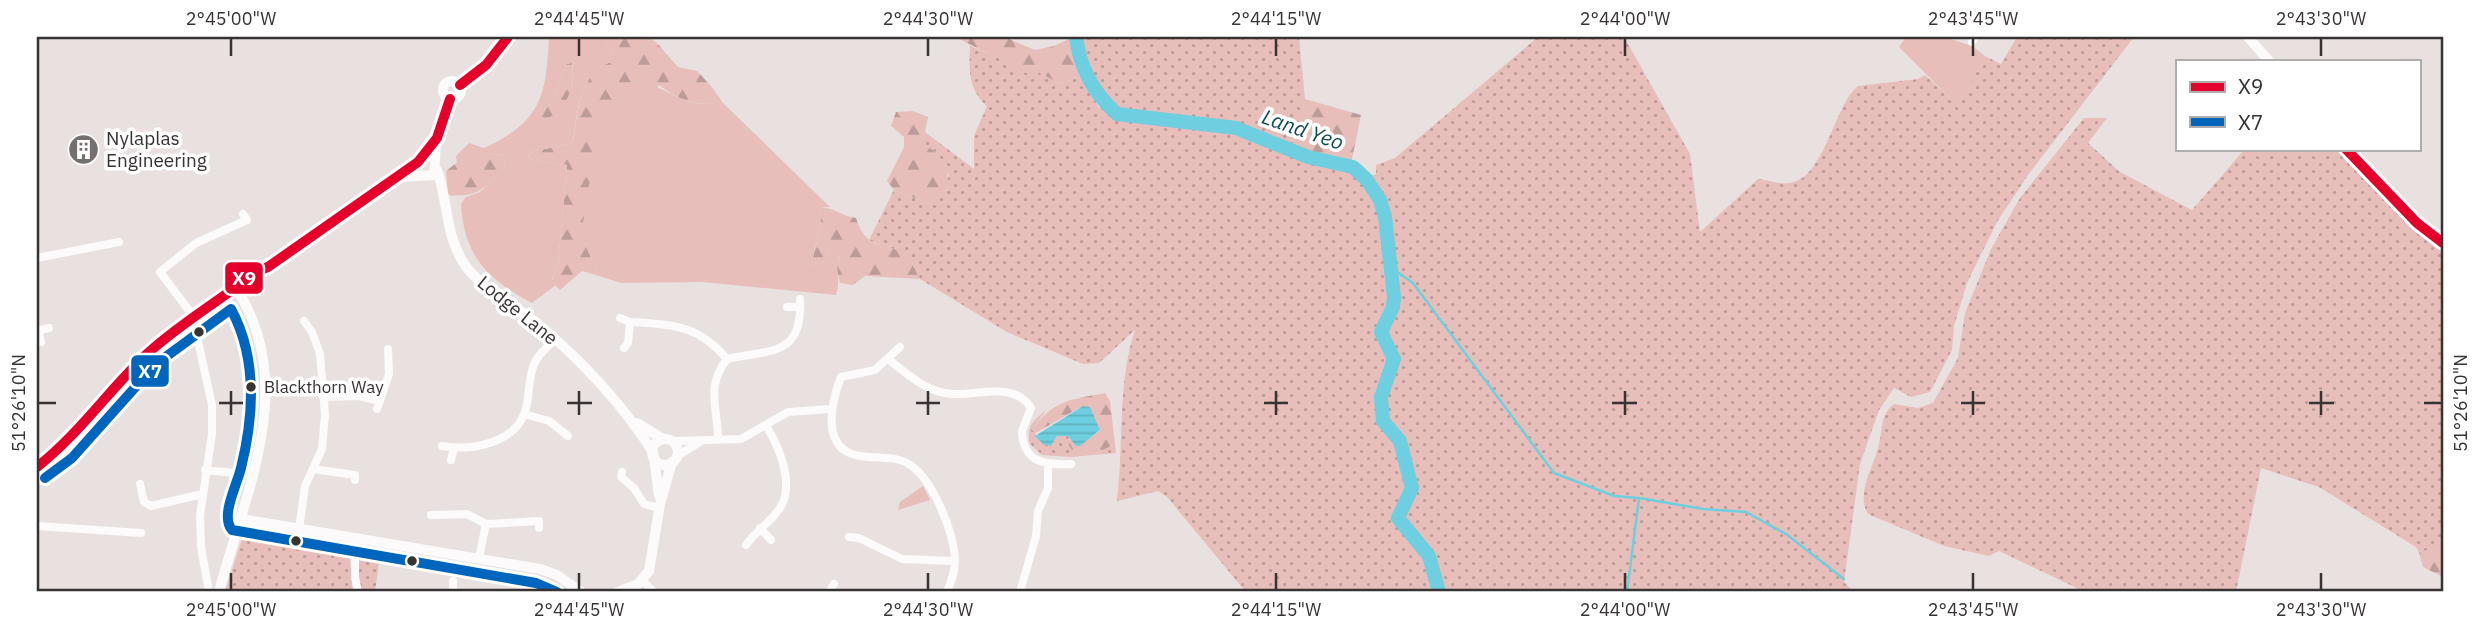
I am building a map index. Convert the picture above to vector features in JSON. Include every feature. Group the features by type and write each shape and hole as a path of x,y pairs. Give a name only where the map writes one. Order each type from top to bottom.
{"main road":[{"path":"37,467 62,449 147,354 194,317 240,285 252,281 256,274 398,177 428,168 450,99 444,93 446,84 453,81 460,85 486,65 508,37"},
{"path":"2248,37 2268,60"},
{"path":"2347,150 2417,223 2443,243"}],"street":[{"name":"Lodge Lane","path":"428,168 442,189 449,228 464,262 474,275 555,339 589,372 625,414 653,455 659,506"},
{"path":"194,317 160,272 197,243 247,220 243,214"},
{"path":"37,258 119,242"},
{"path":"219,592 254,475 264,427 264,367 257,327 240,285"},
{"path":"719,440 713,385 716,373 727,359 785,346 799,330 800,303 787,307"},
{"path":"620,318 630,323 692,330 711,341 727,359"},
{"path":"299,529 304,490 323,444 320,354 316,330 304,321"},
{"path":"624,348 628,343 630,323"},
{"path":"41,342 37,331 49,328"},
{"path":"442,446 454,448 498,440 515,428 524,414 534,364 555,339"},
{"path":"198,341 214,387 212,434 201,494 203,560 209,592"},
{"path":"900,347 889,360 872,372 842,375 831,410 834,438 843,451 861,456 896,458 920,473 937,500 953,545 955,561 947,592"},
{"path":"323,397 359,396 379,405 392,353"},
{"path":"889,360 941,392 1007,392 1021,397 1032,410 1022,429 1024,445 1033,459 1048,465 1071,464"},
{"path":"706,440 662,464 653,455 657,443 667,440 746,438 793,411 831,410"},
{"path":"524,414 549,421 568,436"},
{"name":"Lodge Lane","path":"625,414 667,440"},
{"path":"746,545 779,510 784,496 782,455 767,427"},
{"path":"667,440 677,449 675,459"},
{"path":"451,460 454,448"},
{"name":"Lodge Lane","path":"641,582 649,571 659,506 675,459"},
{"path":"1020,592 1036,536 1037,514 1048,488 1048,465"},
{"path":"313,469 357,476"},
{"path":"205,470 254,475"},
{"path":"622,472 621,477 634,488 644,504 659,506"},
{"path":"139,484 140,505 156,506 201,494"},
{"path":"436,511 470,514 486,524 539,521 539,528"},
{"path":"242,519 540,569 557,575 581,591"},
{"path":"479,558 486,524"},
{"path":"37,526 141,533"},
{"path":"760,528 771,540"},
{"path":"355,537 355,577 358,592"},
{"path":"849,537 866,537 902,559 955,561"},
{"path":"203,560 213,558"},
{"path":"618,592 641,582"},
{"path":"631,592 641,582"},
{"path":"641,582 654,592"},
{"path":"828,592 834,584"}],"green space":[{"path":"549,37 602,37 614,54 612,62 601,67 586,84 578,107 573,143 531,152 528,157 535,161 567,165 558,265 552,280 556,285 532,303 502,285 481,264 467,238 463,222 461,204 466,197 480,192 505,169 504,156 489,153 473,162 457,163 456,156 469,143 484,148 503,138 529,117 537,104 546,75","holes":["572,63 571,89 564,104 544,120 541,114 552,100 566,64"]},
{"path":"602,37 648,37 657,43 678,67 697,71 712,87 716,102 686,100 659,85 581,235 599,276 582,271 560,290 552,281 558,265 567,165 535,161 528,157 531,152 573,143 586,84 592,74 611,62 614,54"},
{"path":"957,37 1004,37 1035,50 1054,46 1073,37 1075,57 1082,76 1060,84 1040,73 1020,73 1006,62"},
{"path":"1076,37 1299,37 1305,99 1296,147 1357,166 1369,177 1376,174 1376,165 1395,158 1538,37 1624,37 1690,154 1700,232 1758,179 1790,183 1802,178 1821,155 1842,108 1858,86 1918,79 1925,75 1958,105 1985,56 2001,64 2017,37 2134,37 2028,175 1997,222 1967,283 1954,326 1952,350 1930,392 1911,397 1894,388 1879,410 1860,464 1844,582 1854,592 1246,592 1167,497 1158,491 1117,501 1123,393 1135,330 1099,363 1083,364 1007,332 920,279 904,255 869,240 894,190 933,205 949,176 934,151 917,145 925,132 974,169 974,136 987,106 973,86 970,46 1008,61 1020,73 1040,73 1060,84 1082,76 1100,110"},
{"path":"1906,37 1945,37 1972,46 1985,56 1958,106 1899,47"},
{"path":"572,63 573,81 568,97 559,111 544,121 541,114 552,100 566,64"},
{"path":"638,82 685,100 704,104 715,102 712,87 723,103 830,207 819,207 821,224 811,265 823,262 830,244 849,251 846,259 839,257 836,295 701,282 621,283 599,276 581,235 600,118 622,93"},
{"path":"1305,99 1361,115 1351,164 1295,147"},
{"path":"913,111 928,117 925,132 918,144 938,155 948,176 945,192 933,205 894,190 887,181 904,147 904,137 891,126 896,112"},
{"path":"2084,118 2107,118 2088,143 2120,172 2192,210 2244,150 2339,150 2418,232 2443,249 2443,547 2419,552 2416,547 2319,487 2261,468 2236,592 2085,592 1999,551 1989,556 1944,546 1868,514 1865,488 1886,413 1894,404 1918,408 1933,403 1958,358 1965,313 1991,249 2020,198"},
{"path":"489,153 504,156 505,169 474,193 448,195 446,171 459,161 473,162"},
{"path":"819,207 856,218 866,237 904,255 920,279 865,276 853,285 840,283 836,267 840,256 830,244 823,262 811,265 821,224"},
{"path":"1105,393 1110,401 1115,444 1095,454 1075,456 1069,445 1070,437 1079,446 1100,431 1089,407 1079,408 1034,434 1032,429 1056,406"},
{"path":"1047,409 1032,429 1041,442 1051,446 1057,436 1068,436 1075,455 1095,454 1115,444 1116,453 1071,457 1042,455 1030,444 1029,432 1035,420"},
{"path":"923,486 930,500 898,510 900,502"},
{"path":"247,531 345,542 349,548 353,592 225,592"},
{"path":"368,546 381,548 375,592 362,592 358,576 358,553"},
{"path":"2443,547 2443,577 2423,567 2419,552"}],"water":[{"path":"1083,406 1090,407 1100,430 1080,446 1076,446 1068,436 1057,436 1051,446 1043,444 1035,436"}],"waterway":[{"name":"Land Yeo","path":"1076,37 1089,79 1117,114 1236,128 1308,157 1353,167 1367,180 1380,200 1385,217 1394,297 1393,307 1381,332 1394,359 1381,397 1383,421 1400,441 1412,488 1398,518 1429,556 1439,592"},
{"path":"1390,267 1413,283 1554,473 1614,496 1639,498 1627,592"},
{"path":"1639,498 1703,509 1746,512 1786,534 1844,579"}],"transit line":[{"name":"X9","path":"460,85 486,65 508,37"},
{"name":"X9","path":"37,467 67,440 147,354 170,335 243,282 245,276 268,267 418,162 437,138 450,99"},
{"name":"X9","path":"2347,150 2417,223 2443,243"},
{"name":"X7","path":"45,478 72,458 156,364 231,309 245,347 251,387 249,428 241,468 230,500 228,517 232,530 536,583 557,592"}],"place":[{"name":"Nylaplas Engineering","path":"83,149"},
{"name":"Blackthorn Way","path":"251,387"}]}
